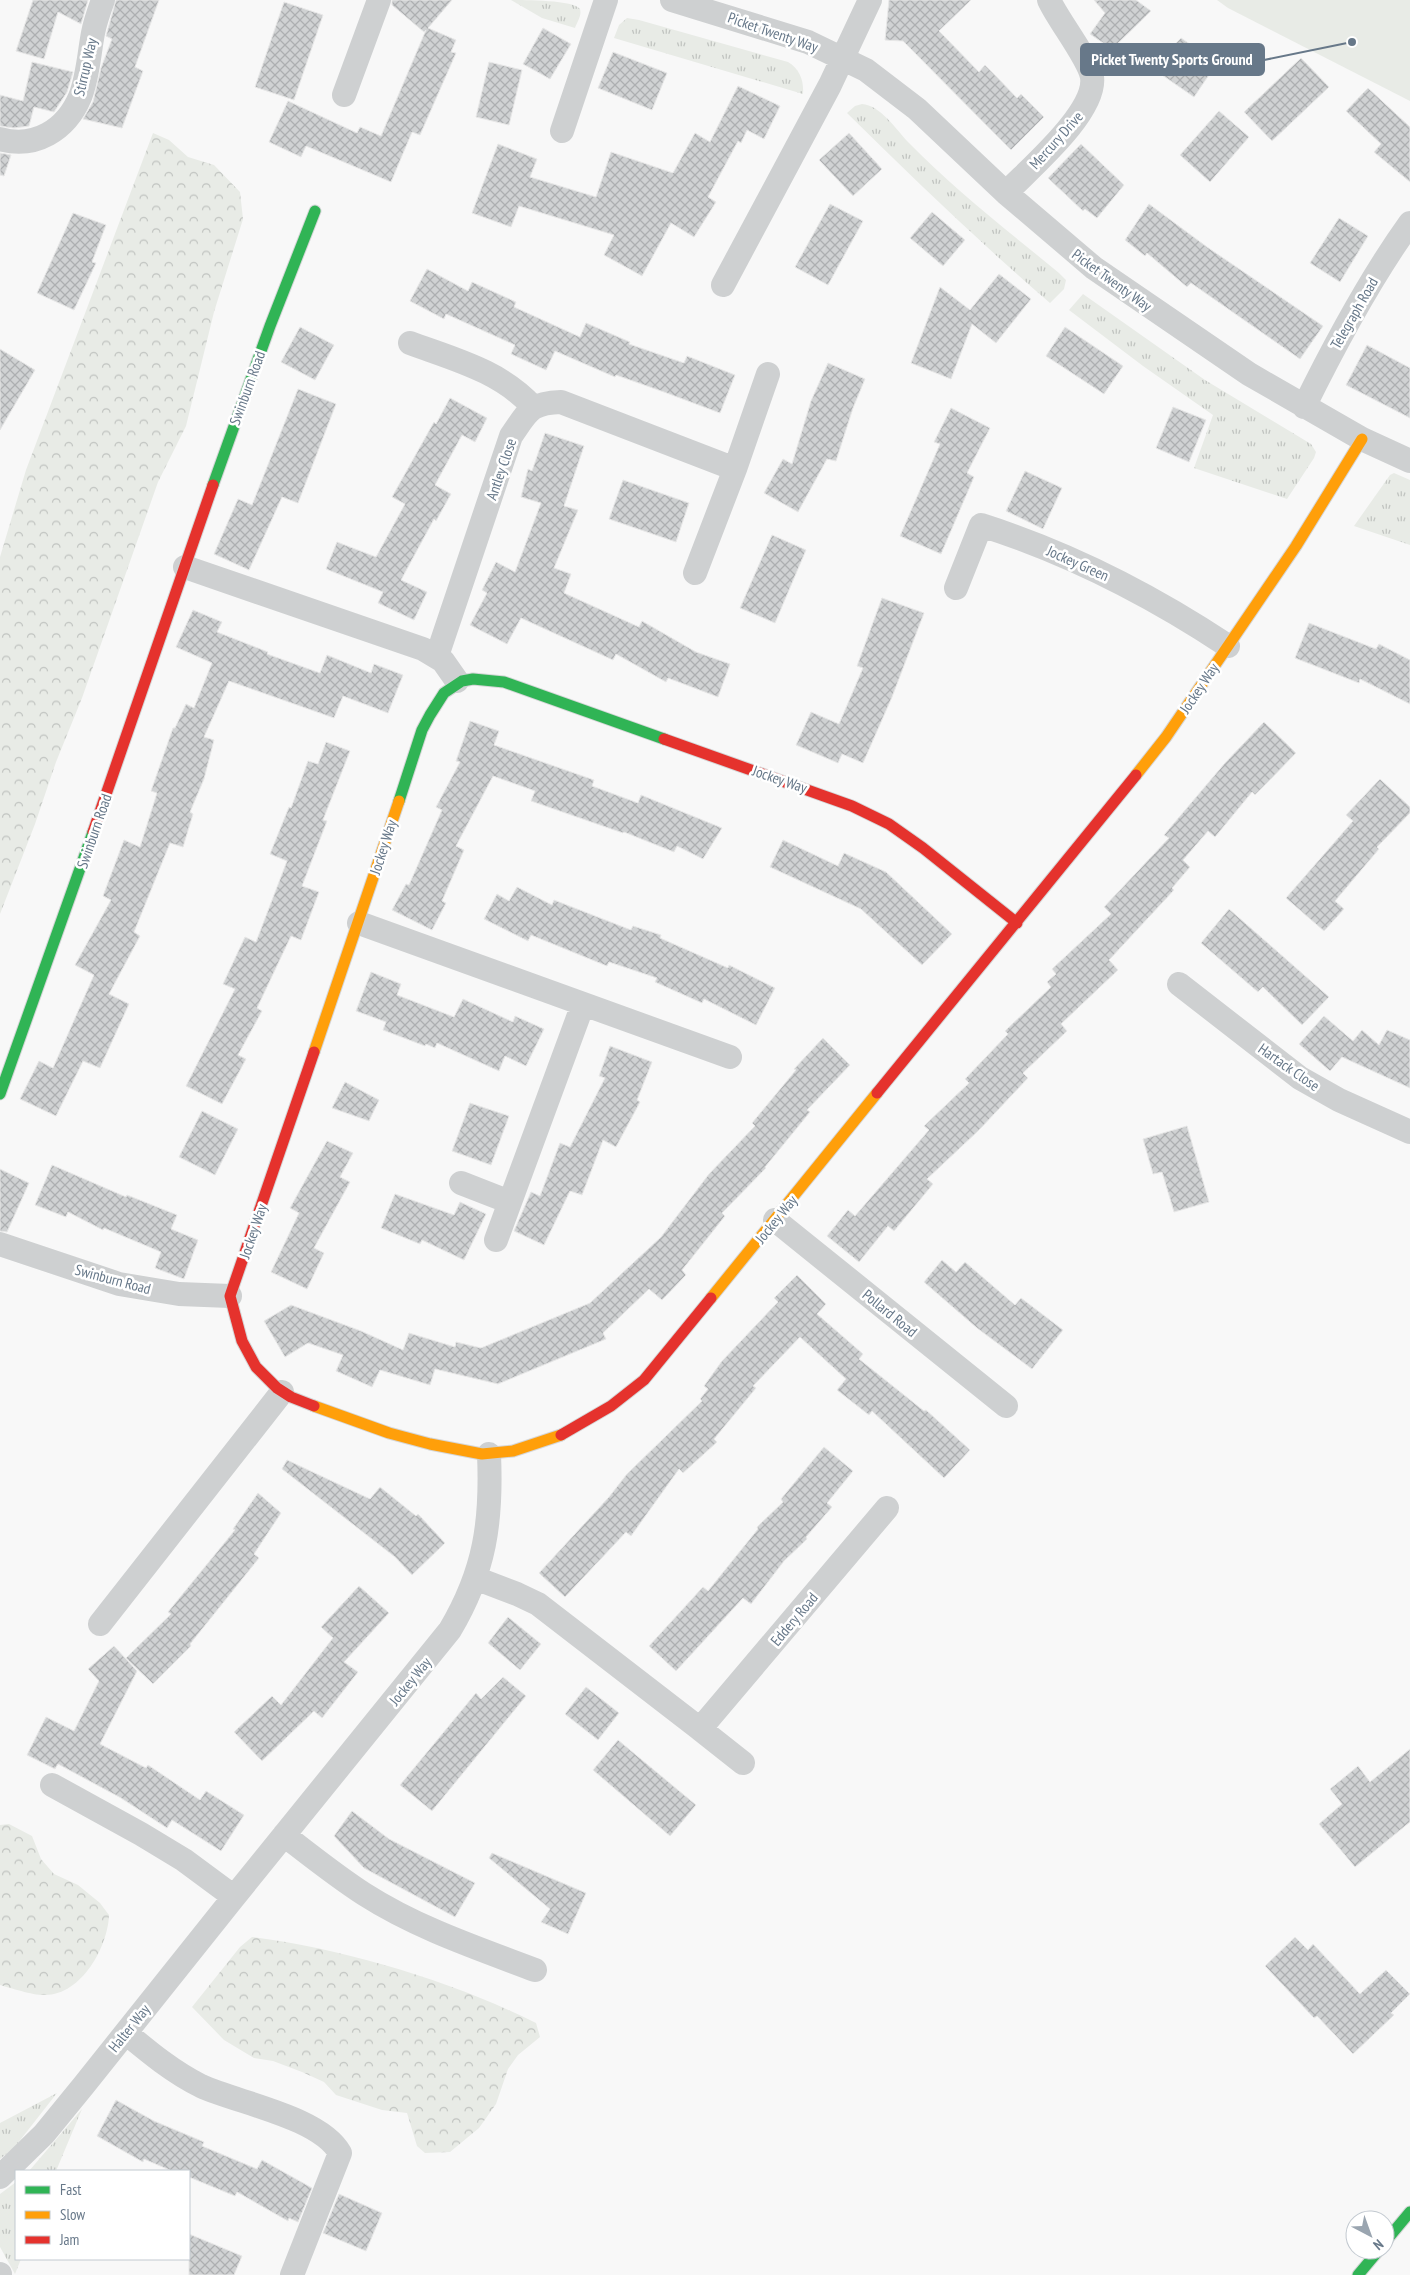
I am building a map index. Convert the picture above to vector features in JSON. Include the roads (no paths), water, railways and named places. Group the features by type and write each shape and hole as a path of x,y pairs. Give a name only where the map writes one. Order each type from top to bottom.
{"street":[{"name":"Stirrup Way","path":"0,139 22,143 33,141 54,130 69,115 81,95 94,30 103,0"},
{"path":"344,95 379,0"},
{"path":"562,131 606,0"},
{"name":"Picket Twenty Way","path":"672,0 808,42 866,70 917,109 1006,194 1094,268 1249,374 1362,439 1410,461"},
{"path":"723,285 844,58 870,0"},
{"name":"Mercury Drive","path":"1006,194 1053,146 1082,111 1092,90 1092,76 1085,60 1049,0"},
{"name":"Swinburn Road","path":"0,1094 74,890 185,566 285,284 315,211"},
{"name":"Telegraph Road","path":"1304,407 1326,362 1365,294 1410,223"},
{"path":"410,343 473,367 504,382 516,390 532,407 546,402 561,402 735,469"},
{"path":"695,573 735,469 768,374"},
{"name":"Antley Close","path":"436,656 511,436 532,407"},
{"name":"Jockey Way","path":"1017,923 923,848 889,824 852,806 504,682 486,678 470,678 457,681 434,705 422,730 359,923 230,1296 238,1336 262,1376 282,1392 318,1409 387,1434 425,1444 489,1454 507,1452 556,1436 618,1403 644,1380 1017,923 1166,737 1296,546 1362,439"},
{"name":"Jockey Green","path":"956,588 981,525 1008,534 1117,581 1155,600 1228,646"},
{"path":"185,566 422,648 436,656 450,669 457,681"},
{"path":"359,923 730,1057"},
{"name":"Hartack Close","path":"1179,984 1300,1078 1340,1100 1410,1132"},
{"path":"496,1240 583,1004"},
{"path":"461,1183 510,1202"},
{"name":"Pollard Road","path":"775,1220 1006,1406"},
{"name":"Swinburn Road","path":"0,1244 119,1284 179,1294 230,1296"},
{"path":"100,1624 282,1392"},
{"name":"Jockey Way","path":"252,1874 450,1630 466,1604 487,1536 490,1513 489,1454"},
{"name":"Eddery Road","path":"700,1729 887,1508"},
{"path":"475,1578 538,1604 744,1763"},
{"path":"52,1785 184,1860 234,1897"},
{"path":"284,1835 357,1890 389,1909 467,1944 535,1970"},
{"name":"Halter Way","path":"0,2177 44,2134 252,1874"},
{"path":"126,2033 182,2076 202,2087 280,2114 324,2134 335,2145 340,2153 292,2275"},
{"path":"1395,2230 1410,2212"},
{"path":"1358,2275 1371,2260"}],"place":[{"name":"Picket Twenty Sports Ground","path":"1352,42"}]}
